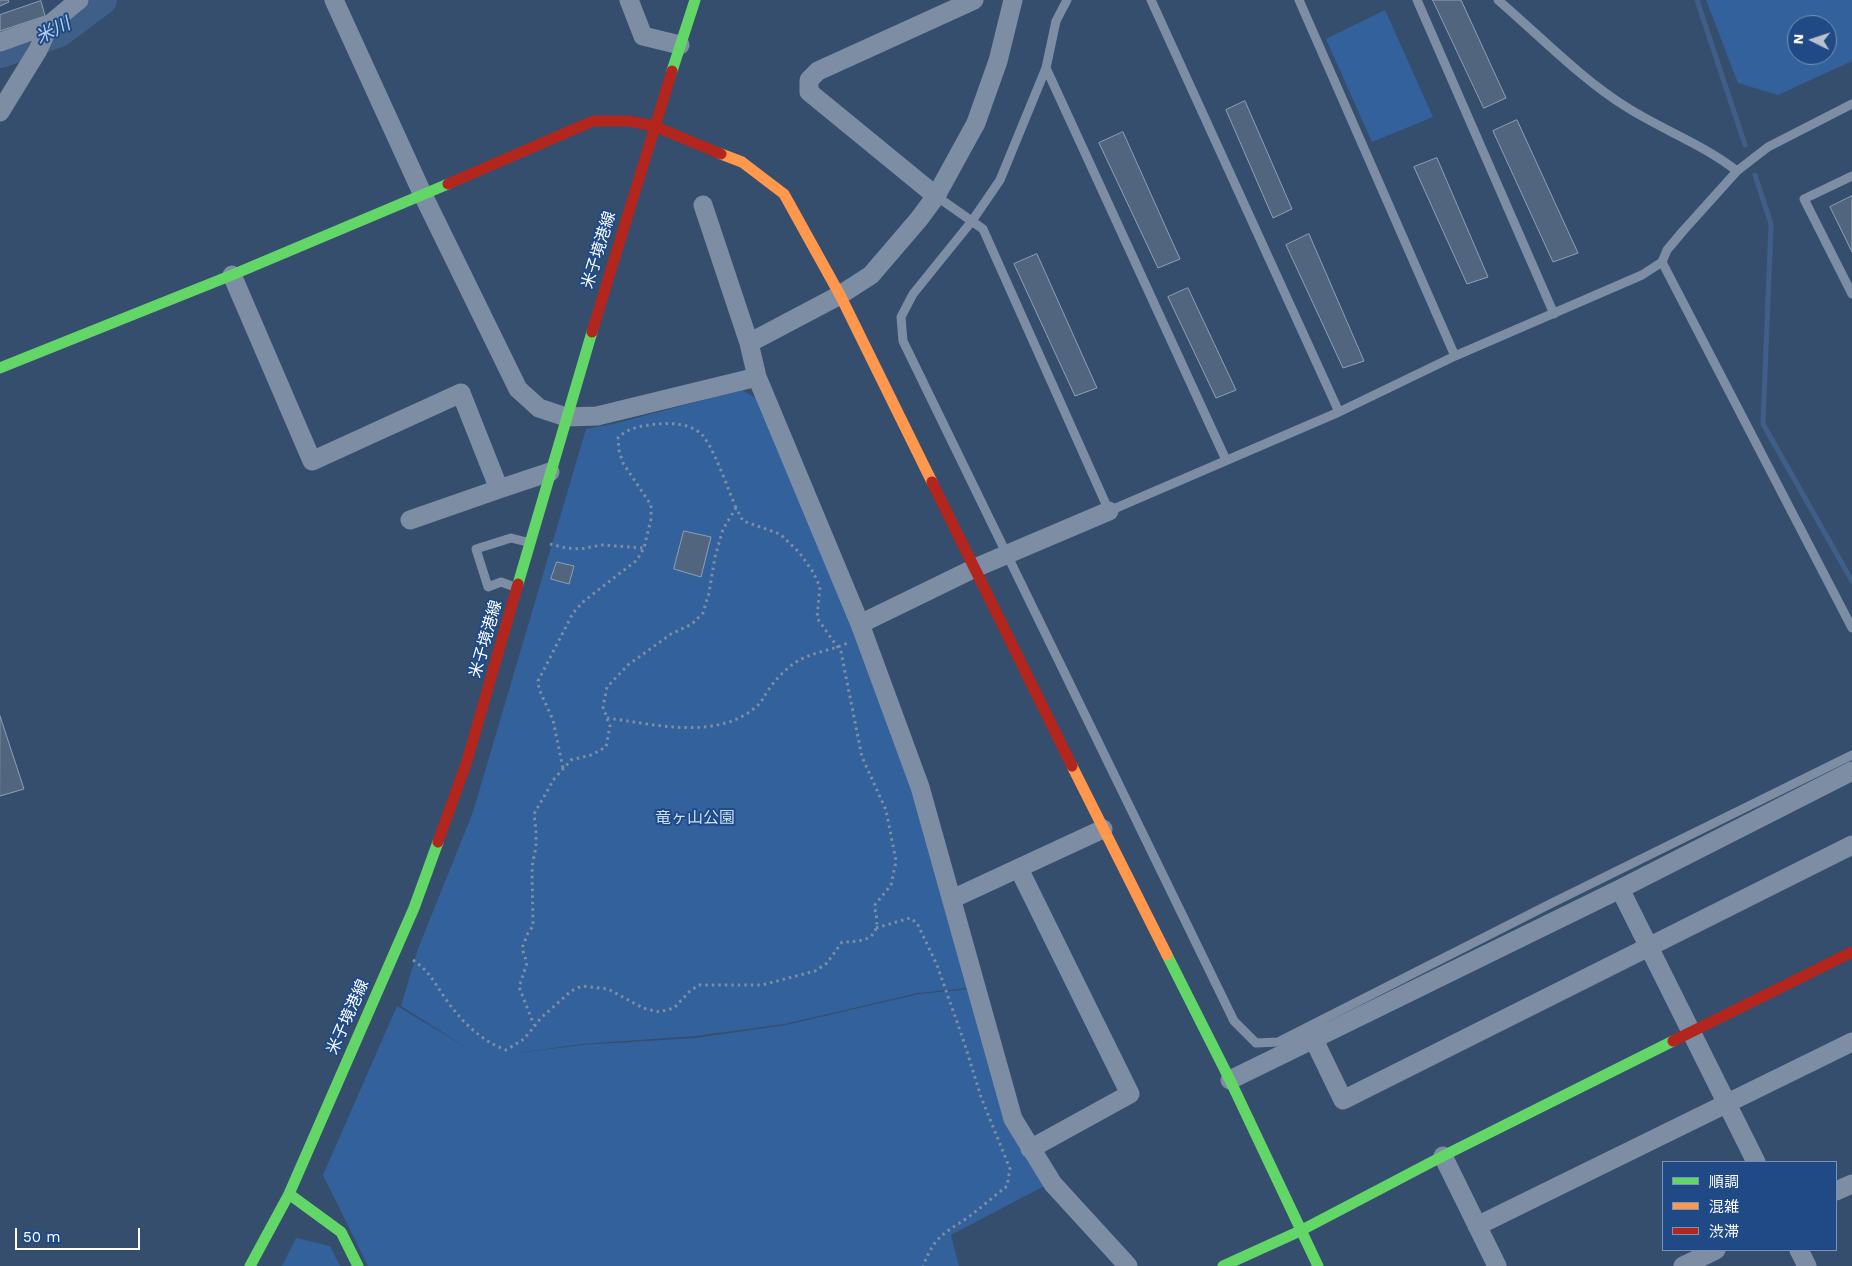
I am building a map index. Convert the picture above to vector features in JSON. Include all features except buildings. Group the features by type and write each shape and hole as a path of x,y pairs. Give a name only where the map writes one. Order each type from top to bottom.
{"street":[{"path":"334,0 423,195 518,389 540,408 566,417 597,416 757,378"},
{"path":"629,0 643,36 680,45"},
{"name":"米子境港線","path":"250,1266 289,1194 414,908 468,762 566,417 654,126 695,0"},
{"path":"936,196 808,92 809,80 818,71 974,0"},
{"path":"749,343 840,295 871,275 919,220 936,196 976,123 998,61 1013,0"},
{"path":"0,112 38,50 50,24 70,3"},
{"path":"0,42 50,24"},
{"path":"0,368 232,275 593,121 629,121 654,126 742,162 784,194 840,295 1103,829 1230,1080 1300,1232 1318,1266"},
{"path":"703,206 749,343 757,378 862,630 920,787 1013,1119 1053,1184 1128,1266"},
{"path":"232,275 312,461 462,393 499,489"},
{"path":"410,520 550,472"},
{"path":"862,630 975,568 1109,511"},
{"path":"1230,1080 1620,889 1852,772"},
{"path":"952,899 1103,829"},
{"path":"1314,1040 1343,1100 1852,845"},
{"path":"1019,869 1130,1094 1030,1149"},
{"path":"1620,889 1755,1161"},
{"path":"1223,1266 1300,1232 1442,1156 1852,952"},
{"path":"1477,1226 1852,1042"},
{"path":"1442,1156 1497,1266"},
{"path":"1837,1192 1852,1184"},
{"path":"289,1194 341,1232 358,1266"},
{"path":"1683,1266 1714,1251"},
{"path":"1800,1251 1807,1266"}],"lane":[{"path":"1066,0 1056,21 1046,68 1000,180 972,221 913,294 901,317 903,341 1234,1021 1256,1043 1278,1042 1552,903 1852,755"},
{"path":"1151,0 1339,412"},
{"path":"1299,0 1454,356"},
{"path":"1417,0 1554,314"},
{"path":"1498,0 1592,82 1628,108 1722,159 1737,171"},
{"path":"1046,68 1226,460"},
{"path":"936,196 983,229 1109,511 1339,412 1454,356 1642,275 1662,262 1667,250 1737,171 1768,147 1852,104"},
{"path":"1852,176 1804,199 1852,294"},
{"path":"1662,262 1852,628"},
{"path":"517,588 502,582 488,587 476,550 511,538 530,542"}],"path":[{"path":"395,950 425,968 451,1008 469,1026 490,1043 506,1050 524,1039 534,1025 571,991 582,986 608,989 643,1008 659,1012 674,1008 690,991 699,985 762,985 815,971 827,962 842,942 856,942 870,938 878,919 874,906 891,885 896,861 886,810 862,757 841,652 817,618 820,587 813,572 799,552 780,534 744,521 736,508 709,445 700,432 674,423 650,425 623,432 618,438 623,463 650,504 651,519 644,548 638,560 584,601 573,612 538,681 539,689 553,720 563,769"},
{"path":"534,1025 518,987 527,963 522,948 532,926 532,867 536,847 534,814 554,779 571,760 591,755 606,747 610,726 604,707 607,687 628,665 671,634 692,624 703,613 723,529 736,508"},
{"path":"547,543 566,548 580,549 602,545 644,548"},
{"path":"607,718 693,729 728,722 745,715 755,708 762,701 777,678 794,663 808,656 838,648 862,630"},
{"path":"875,928 910,918 917,923 937,965 981,1097 1010,1169 1007,1186 968,1217 942,1234 929,1250 923,1266"}],"green space":[{"path":"1706,0 1852,0 1852,61 1778,95 1738,83"},
{"path":"1385,10 1433,117 1372,142 1326,39"},
{"name":"竜ヶ山公園","path":"742,390 757,399 851,624 918,805 968,988 918,993 785,1024 695,1036 582,1044 509,1054 582,1045 695,1038 786,1025 919,994 971,989 1048,1184 951,1235 959,1266 368,1266 323,1175 397,1006 469,1049 401,1006 418,949 473,812 586,429 613,424"},
{"path":"296,1238 330,1246 340,1266 282,1266"}],"waterway":[{"name":"米川","path":"0,53 59,32 102,0"},
{"path":"1697,0 1745,145"},
{"path":"1755,175 1771,224 1763,424 1852,581"}],"traffic: fast":[{"path":"672,71 695,0"},
{"path":"0,368 232,275 448,184"},
{"path":"518,584 592,332"},
{"path":"250,1266 289,1194 414,908 438,842"},
{"path":"1167,955 1230,1080 1318,1266"},
{"path":"1223,1266 1300,1231 1443,1156 1673,1041"},
{"path":"289,1194 341,1232 358,1266"}],"traffic: slow":[{"path":"721,154 742,162 784,194 840,295 932,482"},
{"path":"1072,766 1167,955"}],"traffic: jam":[{"path":"592,332 672,71"},
{"path":"448,184 593,121 629,121 654,126 721,154"},
{"path":"932,482 1072,766"},
{"path":"438,842 467,761 518,584"},
{"path":"1673,1041 1852,952"}]}
